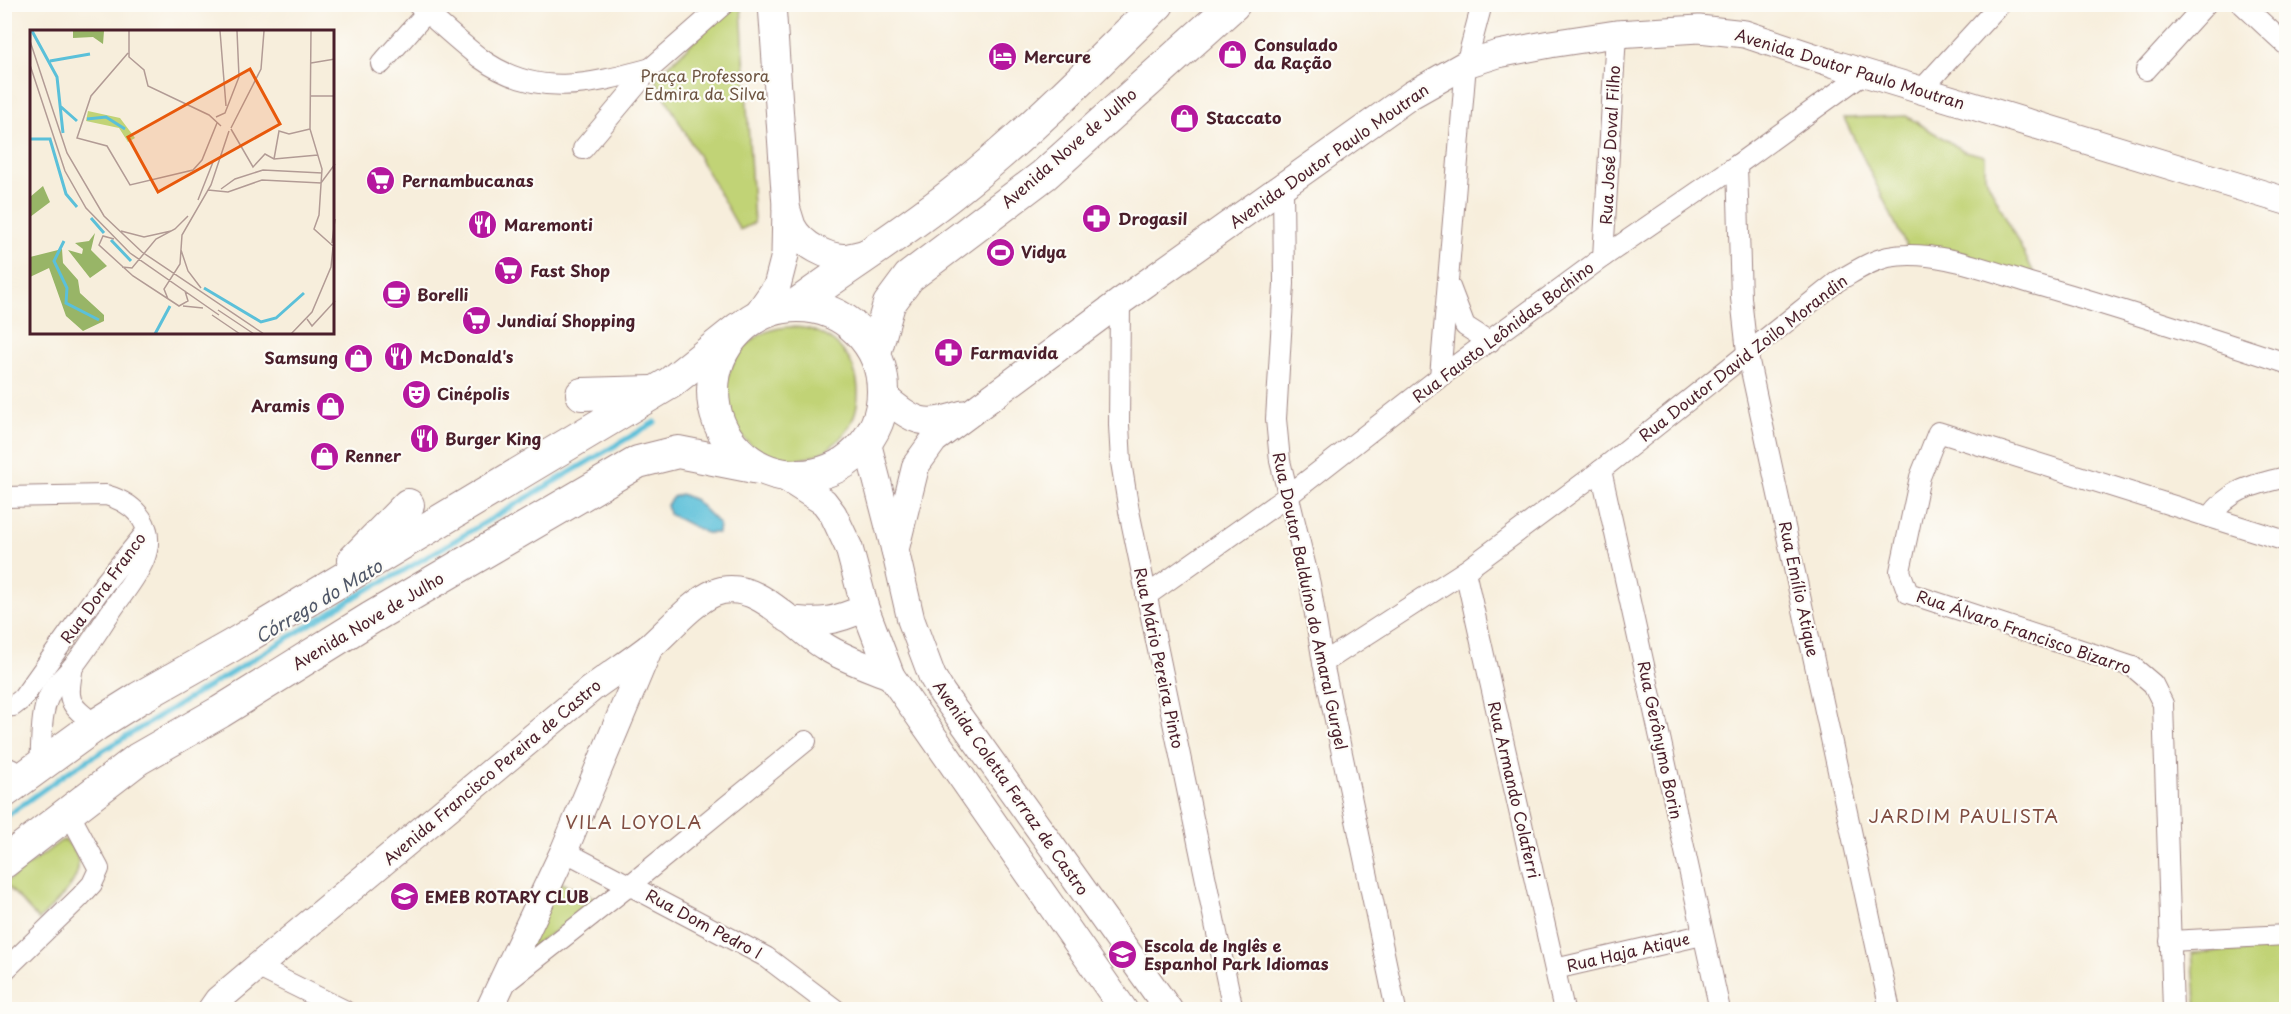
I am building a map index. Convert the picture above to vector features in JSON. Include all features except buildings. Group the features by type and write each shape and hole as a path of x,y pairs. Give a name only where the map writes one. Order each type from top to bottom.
{"main road":[{"path":"796,305 918,222 966,184 1036,122 1158,4"},
{"name":"Avenida Nove de Julho","path":"874,353 889,304 909,277 1044,175 1233,4"},
{"path":"19,774 96,725 656,392 748,322 775,308 796,305 830,312 848,322 863,336 874,353 882,374 881,412 867,442 847,461 830,470 808,477 771,472 740,454 724,436 715,414 712,391 715,368 724,346 748,322"},
{"path":"582,394 656,392"},
{"name":"Avenida Nove de Julho","path":"4,862 138,759 220,712 370,618 638,462 678,452 771,472"},
{"path":"334,583 375,537 408,505"}],"street":[{"path":"584,149 651,68 724,4"},
{"path":"748,322 772,295 783,266 786,206 772,4"},
{"path":"1440,377 1466,64 1482,4"},
{"path":"1921,90 2000,4"},
{"path":"2146,70 2206,4"},
{"path":"2242,4 2286,45"},
{"path":"381,64 426,7 481,59 527,80 559,86 586,84 651,68"},
{"name":"Avenida Doutor Paulo Moutran","path":"972,410 1410,95 1466,64 1518,50 1616,34 1699,29 1745,34 1864,73 2286,201"},
{"name":"Rua José Doval Filho","path":"1603,257 1616,34"},
{"name":"Rua Fausto Leônidas Bochino","path":"1146,596 1289,495 1440,377 1603,257 1737,165 1864,73"},
{"name":"Rua Emílio Atique","path":"1737,165 1741,298 1747,352 1890,1010"},
{"name":"Rua Doutor Balduíno do Amaral Gurgel","path":"1284,187 1284,284 1276,419 1280,461 1310,584 1323,663 1396,1010"},
{"path":"786,206 793,227 817,250 838,257 848,257 876,250"},
{"name":"Rua Doutor David Zoilo Morandin","path":"1323,663 1465,571 1601,470 1838,281 1887,257 1911,256 1946,259 2099,302 2286,363"},
{"path":"1447,279 1465,326 1490,342"},
{"name":"Rua Mário Pereira Pinto","path":"1120,302 1121,462 1146,596 1233,1010"},
{"path":"883,396 911,416 928,423 944,421 972,410"},
{"path":"895,550 916,465 934,440 972,410"},
{"name":"Rua Álvaro Francisco Bizarro","path":"2173,1010 2163,704 2153,684 2133,667 1908,593 1900,571 1920,477 1938,432 2210,517"},
{"name":"Avenida Coletta Ferraz de Castro","path":"867,442 911,620 942,693 1169,1010"},
{"name":"Rua Gerônymo Borin","path":"1601,470 1720,1010"},
{"name":"Avenida Coletta Ferraz de Castro","path":"771,472 824,502 833,514 849,548 865,608 891,676 1124,1010"},
{"path":"2286,477 2243,487 2221,502 2210,517 2286,541"},
{"name":"Rua Dora Franco","path":"4,497 106,495 134,507 147,531 104,584 22,699 13,706 4,707"},
{"path":"19,774 47,699 57,681 73,666 139,570 147,548 147,531"},
{"name":"Rua Armando Colaferri","path":"1465,571 1564,1010"},
{"name":"Avenida Francisco Pereira de Castro","path":"211,1010 218,1000 257,967 591,689 650,646 713,593 730,589 746,591 769,603 826,648 891,676"},
{"path":"788,619 825,622 842,618 865,608"},
{"path":"494,999 564,851 650,646"},
{"path":"73,666 69,699 73,706 96,725"},
{"path":"494,999 806,741"},
{"path":"4,971 80,897 92,884 99,869 69,813"},
{"name":"Rua Dom Pedro I","path":"564,851 766,957 814,1002 836,1010"},
{"path":"2170,941 2286,934"},
{"name":"Rua Haja Atique","path":"1555,969 1702,935"},
{"path":"257,967 344,1010"}],"green space":[{"name":"Praça Professora Edmira da Silva","path":"741,6 754,223 740,230 655,79 726,10"},
{"path":"1906,116 1964,151 1985,156 1985,176 2040,285 1911,256 1844,118"},
{"path":"792,327 817,332 839,346 853,368 858,393 853,418 839,440 817,454 792,459 767,454 745,440 731,418 726,393 731,368 745,346 767,332"},
{"path":"65,840 75,851 78,862 77,872 73,882 39,920 5,883"},
{"path":"555,880 601,901 528,949"},
{"path":"2286,948 2286,1009 2197,1009 2192,953"}],"water":[{"path":"681,494 695,500 719,524 718,533 706,533 669,514 667,505 673,497"}],"waterway":[{"name":"Córrego do Mato","path":"4,818 68,772 365,591 398,574 655,422"}],"place":[{"name":"Consulado da Ração","path":"1233,54"},
{"name":"Mercure","path":"1003,57"},
{"name":"Staccato","path":"1185,118"},
{"name":"Pernambucanas","path":"381,181"},
{"name":"Drogasil","path":"1097,219"},
{"name":"Maremonti","path":"483,225"},
{"name":"Vidya","path":"1000,252"},
{"name":"Fast Shop","path":"509,271"},
{"name":"Borelli","path":"396,295"},
{"name":"Jundiaí Shopping","path":"476,321"},
{"name":"Farmavida","path":"949,353"},
{"name":"McDonald's","path":"399,357"},
{"name":"Samsung","path":"359,358"},
{"name":"Cinépolis","path":"416,394"},
{"name":"Aramis","path":"331,406"},
{"name":"Burger King","path":"424,439"},
{"name":"Renner","path":"324,456"},
{"name":"EMEB ROTARY CLUB","path":"404,897"},
{"name":"Escola de Inglês e Espanhol Park Idiomas","path":"1123,955"}],"district":[{"name":"JARDIM PAULISTA","path":"1964,817"},
{"name":"VILA LOYOLA","path":"634,823"}]}
